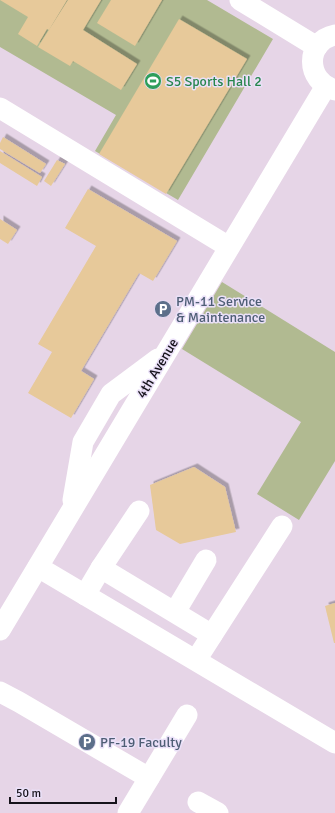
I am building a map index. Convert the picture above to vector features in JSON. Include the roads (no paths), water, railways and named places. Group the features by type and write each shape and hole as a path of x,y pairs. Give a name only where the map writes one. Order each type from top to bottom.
{"lane":[{"path":"240,0 317,47"},
{"path":"330,88 320,81 315,75 313,59 314,52 324,39 335,35"},
{"name":"4th Avenue","path":"0,630 229,247 330,88"},
{"path":"0,108 229,247"},
{"path":"85,595 139,511"},
{"path":"196,660 282,526"},
{"path":"175,612 206,560"},
{"path":"38,567 335,743"},
{"path":"101,568 212,635"},
{"path":"0,692 149,778"},
{"path":"128,813 188,715"},
{"path":"198,802 218,813"}],"place":[{"name":"S5 Sports Hall 2","path":"153,81"},
{"name":"PM-11 Service & Maintenance","path":"163,309"},
{"name":"PF-19 Faculty","path":"87,742"}]}
